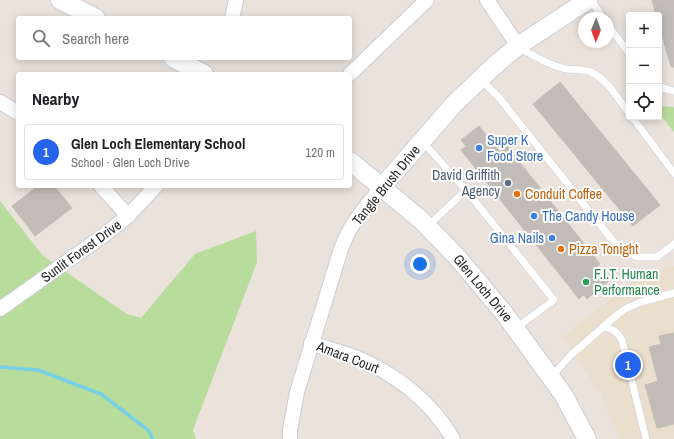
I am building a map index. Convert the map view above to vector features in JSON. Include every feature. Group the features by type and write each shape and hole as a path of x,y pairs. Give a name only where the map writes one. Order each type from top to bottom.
{"street":[{"path":"60,0 88,9"},
{"path":"232,16 236,0"},
{"path":"352,72 426,0"},
{"path":"487,0 518,46"},
{"name":"Tangle Brush Drive","path":"290,439 290,430 297,392 311,343 347,233 361,212 454,104 480,79 518,46 590,0"},
{"path":"177,60 200,72"},
{"path":"0,102 16,112"},
{"name":"Glen Loch Drive","path":"352,163 427,226 458,258 516,328 551,377 563,394 587,439"},
{"path":"103,188 128,216"},
{"name":"Sunlit Forest Drive","path":"0,309 103,236 128,216 154,188"},
{"name":"Amara Court","path":"311,343 356,358 382,370 408,386 432,410 454,439"}],"lane":[{"path":"590,0 599,12"},
{"path":"614,33 626,49"},
{"path":"518,46 533,56 555,66 572,70 590,71 605,81 626,109"},
{"path":"480,79 501,100 613,241 636,257 657,257 674,244"},
{"path":"662,88 674,91"},
{"path":"634,120 674,173"},
{"path":"422,141 466,190 554,300 516,328"},
{"path":"427,226 466,190"},
{"path":"551,377 571,355 625,309 641,302 674,293"},
{"path":"603,327 615,330 619,333 622,340 646,439"}],"shaded area":[{"path":"674,266 674,439 621,439 600,393 563,337 637,278"}],"green space":[{"path":"662,106 674,107 674,132 662,117"},
{"path":"0,201 43,256 127,314 141,318 195,254 256,231 257,262 193,430 196,439 0,439"}],"building":[{"path":"652,0 674,0 674,67 671,67 662,36 662,12 655,12"},
{"path":"560,82 660,205 633,226 533,104"},
{"path":"479,126 500,152 507,146 600,264 597,267 609,281 587,299 584,295 579,299 461,150 466,146 461,140"},
{"path":"35,188 56,188 72,208 35,236 12,206"},
{"path":"674,333 674,424 657,428 645,385 658,381 649,347 661,344 659,336"}],"waterway":[{"path":"0,367 38,370 101,394 148,430 153,439"}],"place":[{"name":"Super K Food Store","path":"479,148"},
{"name":"David Griffith Agency","path":"508,183"},
{"name":"Conduit Coffee","path":"517,194"},
{"name":"The Candy House","path":"534,216"},
{"name":"Gina Nails","path":"552,238"},
{"name":"Pizza Tonight","path":"561,249"},
{"name":"F.I.T. Human Performance","path":"586,282"},
{"name":"Glen Loch Elementary School","path":"628,365"}]}
